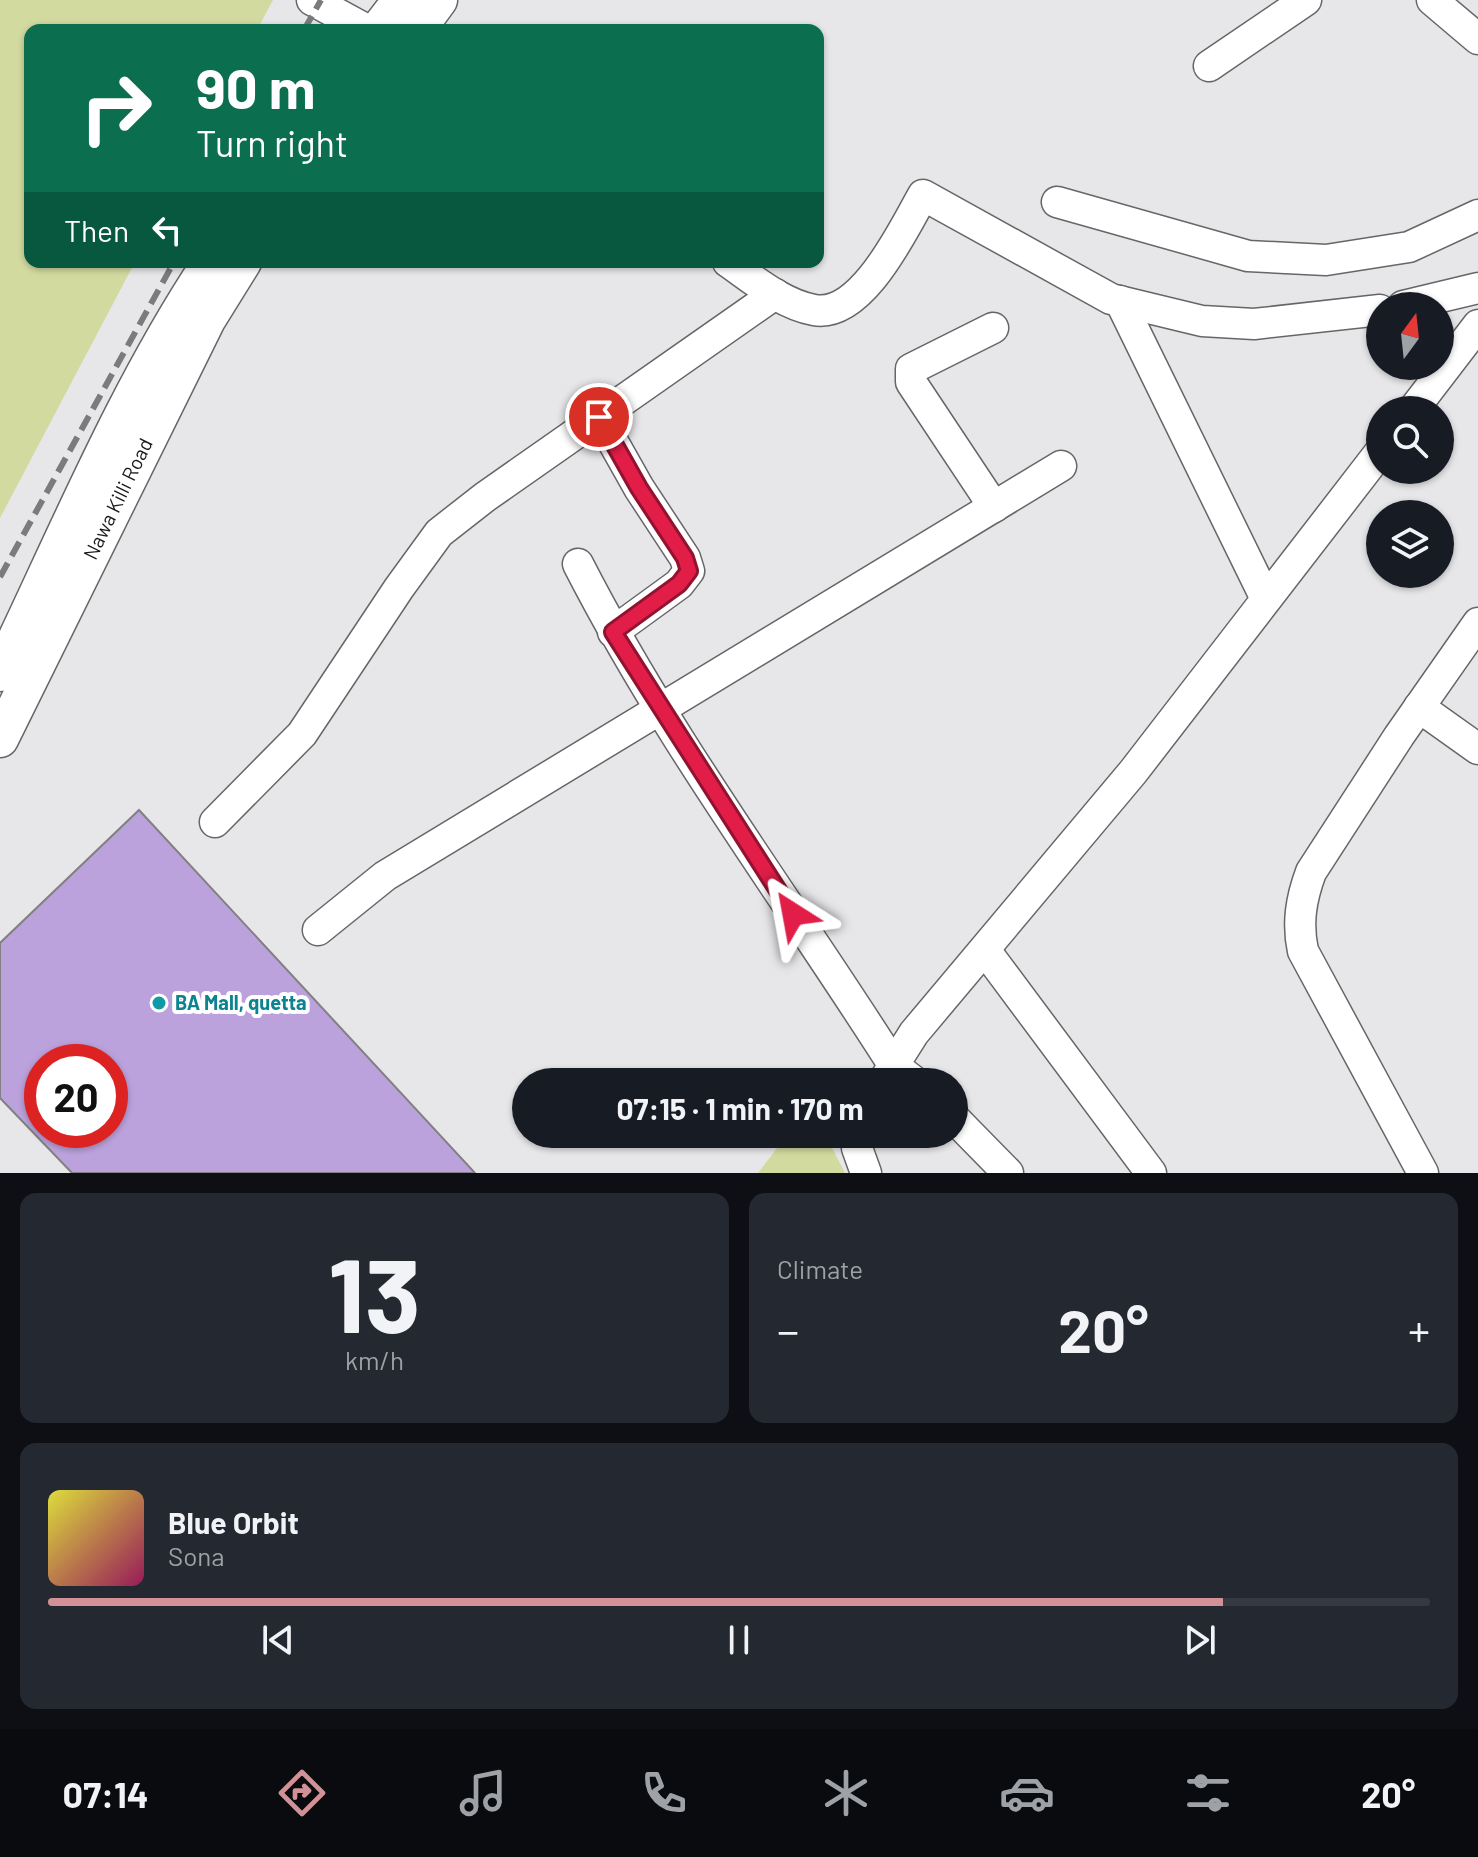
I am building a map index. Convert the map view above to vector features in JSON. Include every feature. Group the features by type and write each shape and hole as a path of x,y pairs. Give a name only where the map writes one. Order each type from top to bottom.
{"main road":[{"path":"383,24 401,0"},
{"path":"421,24 439,0"},
{"name":"Nawa Killi Road","path":"0,673 126,412 183,305 207,268"},
{"name":"Nawa Killi Road","path":"0,739 207,320 239,268"}],"street":[{"path":"312,0 356,24"},
{"path":"1209,66 1306,0"},
{"path":"1432,0 1478,39"},
{"path":"737,268 792,303 817,311 837,307 863,289 879,269 923,195 1111,299 1202,321 1254,324 1366,312"},
{"path":"1057,202 1248,256 1326,260 1409,247 1478,215"},
{"path":"1454,294 1478,288"},
{"path":"215,822 302,734 439,533 775,294"},
{"path":"1120,301 1266,599"},
{"path":"1424,396 1478,325"},
{"path":"993,328 911,369 911,382 994,507"},
{"path":"599,417 639,488 685,558 689,571 679,584 613,632"},
{"path":"318,930 385,876 1061,466"},
{"path":"900,1068 914,1033 1133,772 1366,470"},
{"path":"578,564 613,632 891,1068"},
{"path":"1423,1173 1303,951 1299,922 1303,894 1311,872 1478,623"},
{"path":"1419,707 1478,749"},
{"path":"985,950 1151,1173"},
{"path":"968,1132 1008,1173"},
{"path":"857,1148 866,1173"}],"green space":[{"path":"0,0 273,0 260,24 24,24 24,268 132,268 0,518"},
{"path":"777,1148 832,1148 845,1173 758,1173"}],"building":[{"name":"BA Mall, quetta","path":"139,810 475,1173 72,1173 48,1148 128,1148 128,1044 24,1044 24,1123 0,1098 0,943"}],"railway":[{"path":"307,24 321,0"},
{"path":"0,577 171,268"}],"place":[{"name":"BA Mall, quetta","path":"159,1003"}],"route":[{"path":"599,417 639,488 685,558 689,571 679,584 613,632 793,914"}]}
